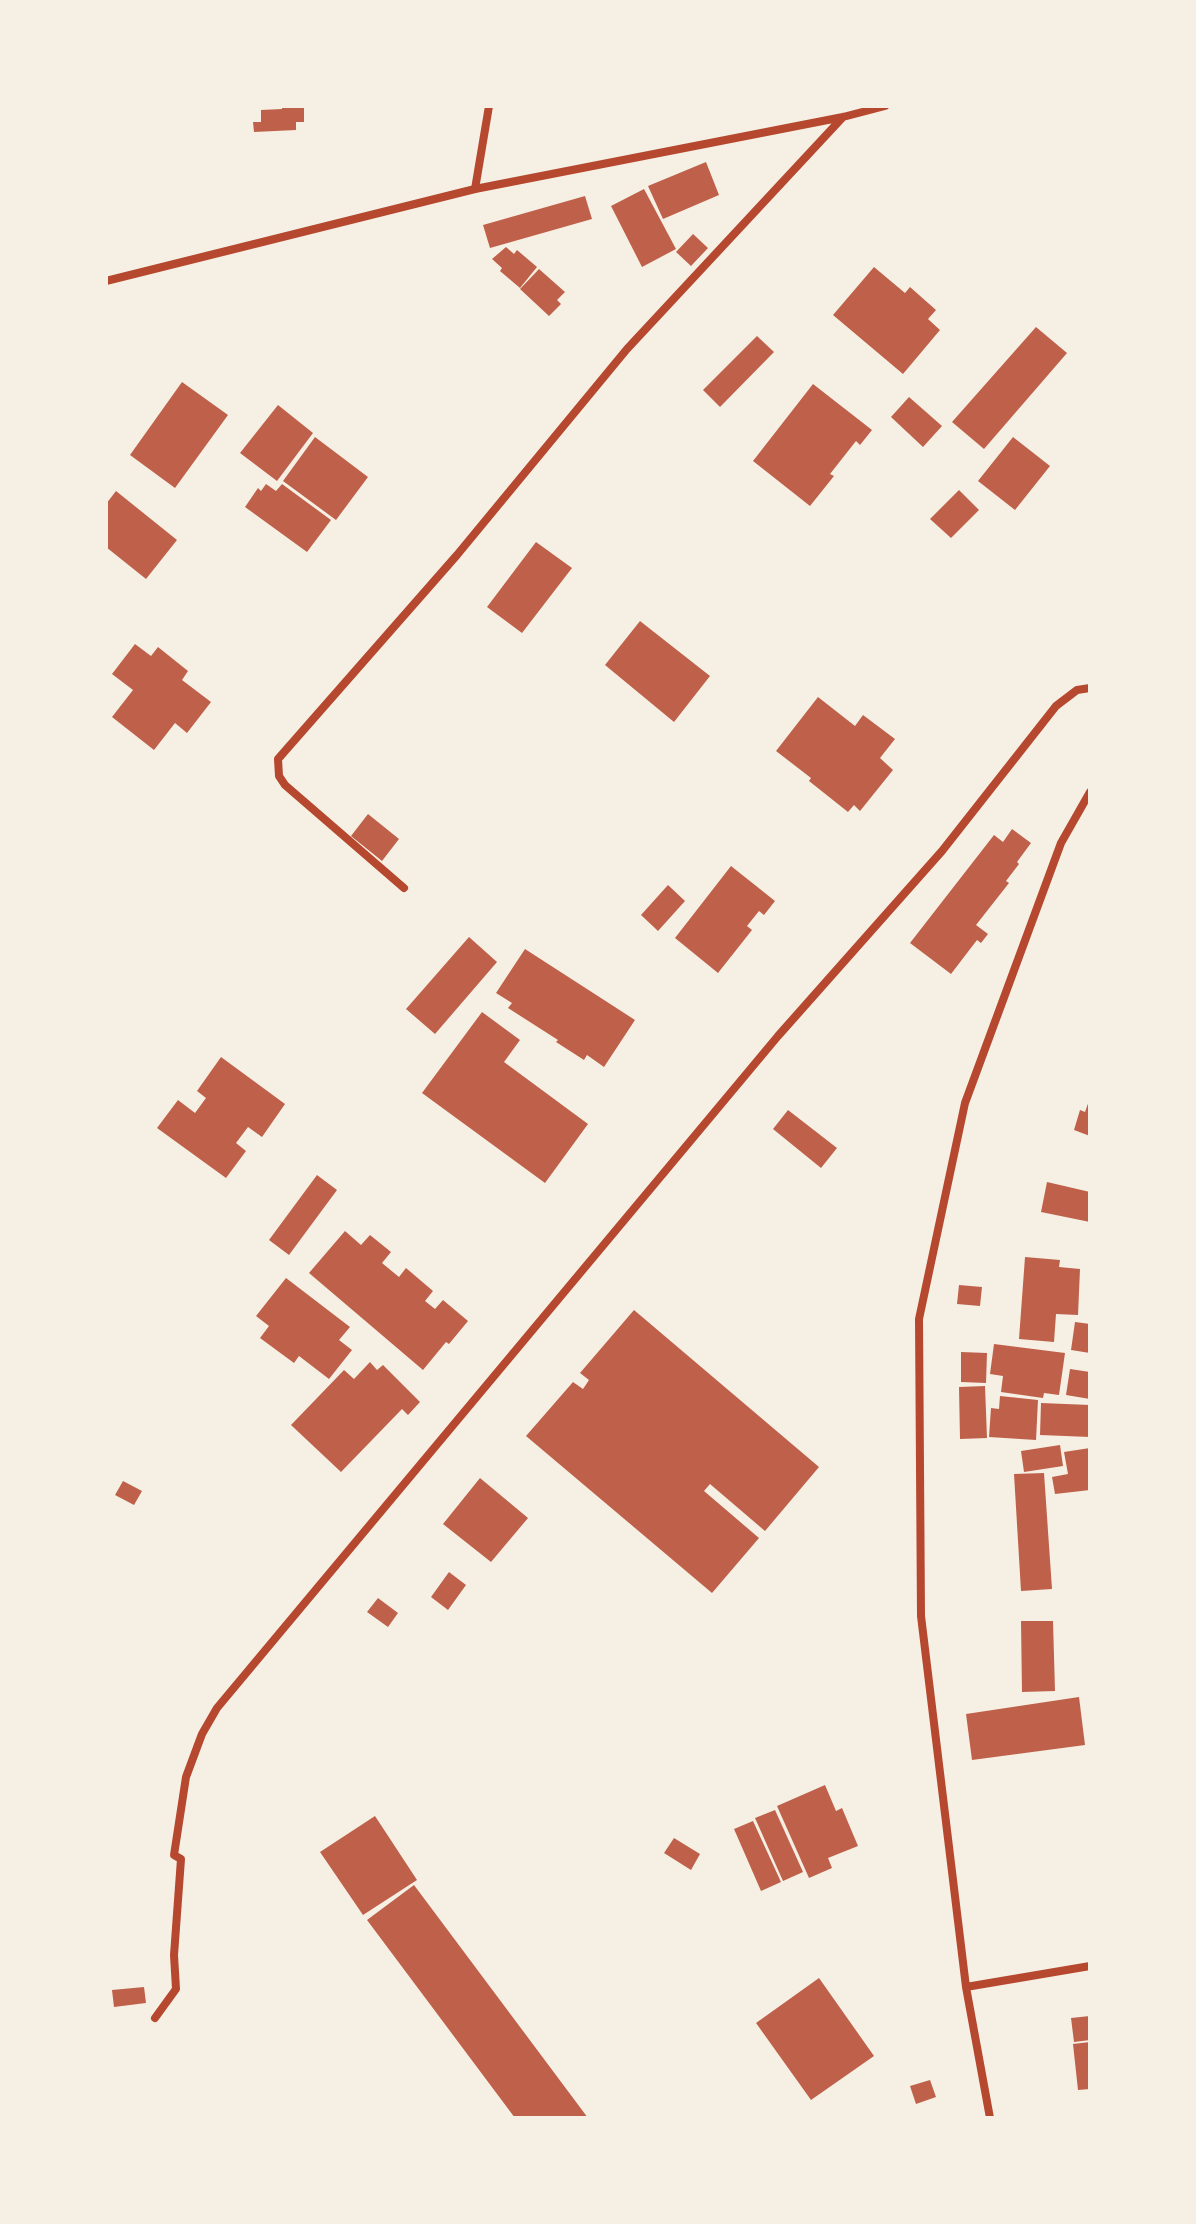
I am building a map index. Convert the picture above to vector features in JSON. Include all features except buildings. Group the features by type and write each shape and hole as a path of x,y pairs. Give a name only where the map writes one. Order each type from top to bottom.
{"street":[{"path":"475,189 489,106"},
{"path":"106,281 475,189 843,117 885,106"},
{"path":"404,888 285,785 279,776 278,759 457,555 627,349 843,117"},
{"path":"155,2018 176,1989 174,1955 181,1859 174,1855 186,1777 202,1734 217,1708 778,1036 942,851 1056,706 1077,690 1090,688"},
{"path":"990,2118 966,1987 921,1616 919,1319 965,1103 1061,843 1090,792"},
{"path":"966,1987 1090,1966"}]}
